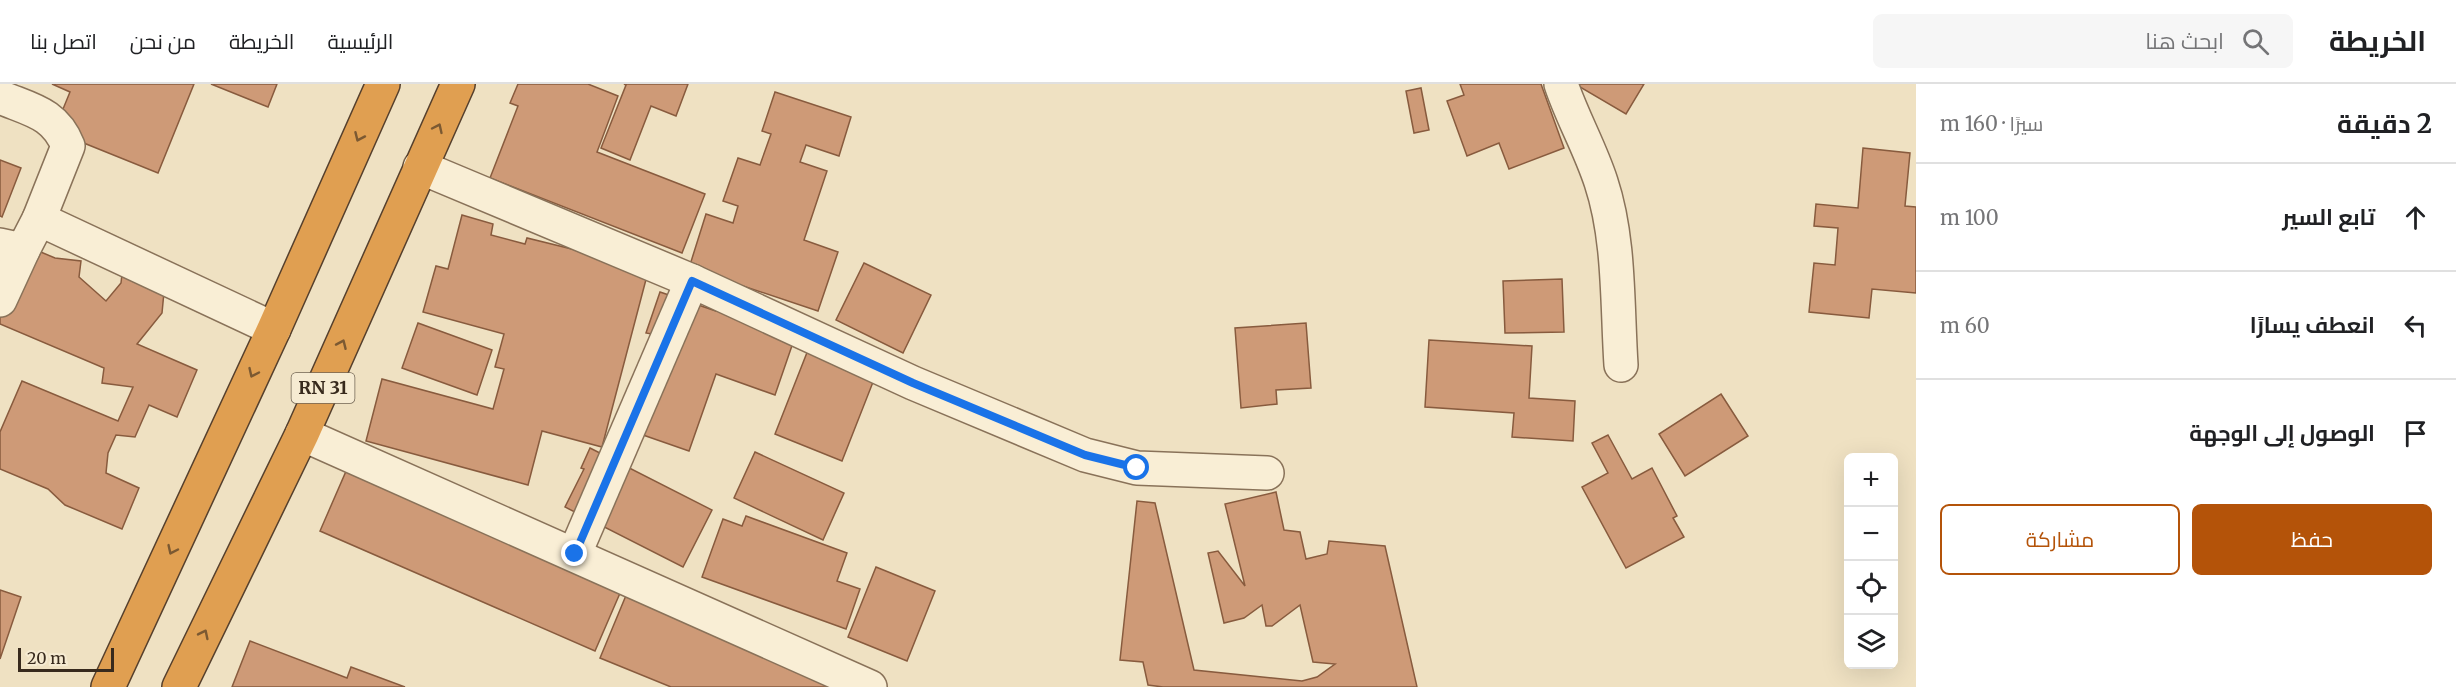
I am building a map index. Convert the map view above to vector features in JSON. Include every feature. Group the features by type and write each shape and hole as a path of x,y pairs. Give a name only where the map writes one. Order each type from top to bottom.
{"highway":[{"path":"108,687 274,328 383,84"},
{"name":"RN 31","path":"179,687 302,434 458,84"}],"street":[{"path":"1561,84 1601,180 1608,207 1614,246 1621,364"},
{"path":"0,97 54,122 62,132 68,146 39,219 12,248 0,300"},
{"path":"420,167 692,281 913,383 1085,455 1137,468 1267,473"},
{"path":"39,219 274,328"},
{"path":"575,554 692,281"},
{"path":"302,434 870,687"}],"building":[{"path":"52,84 194,84 158,173 54,131 70,92"},
{"path":"211,84 277,84 268,107"},
{"path":"518,84 588,84 618,96 597,152 705,194 682,253 490,178 518,106 510,103"},
{"path":"624,84 688,84 676,116 651,106 630,160 601,148 626,85"},
{"path":"1460,84 1541,84 1564,148 1509,169 1499,143 1467,156 1447,101 1464,95"},
{"path":"1575,84 1644,84 1626,114"},
{"path":"1421,88 1429,130 1414,133 1406,91"},
{"path":"775,92 851,117 839,156 806,145 800,162 827,171 804,240 838,252 818,311 689,268 706,214 733,223 738,206 723,201 738,158 760,165 771,134 762,131"},
{"path":"1863,148 1910,153 1905,206 1916,207 1916,293 1872,289 1869,318 1809,312 1814,263 1835,265 1838,228 1814,226 1816,204 1858,208"},
{"path":"0,160 21,168 2,217 0,216"},
{"path":"462,215 493,224 491,235 525,244 527,238 649,268 602,447 542,431 528,485 366,441 382,379 493,409 504,369 495,367 504,334 423,312 436,266 448,269"},
{"path":"36,250 55,258 81,261 79,277 106,301 121,283 122,274 164,292 162,313 137,344 197,370 177,417 149,405 135,437 116,435 108,453 106,473 139,488 122,529 65,505 48,489 0,469 0,432 22,381 118,421 133,387 102,383 104,368 0,324 0,270"},
{"path":"864,263 931,295 903,353 836,320"},
{"path":"1562,279 1564,332 1505,333 1503,281"},
{"path":"660,292 716,311 718,307 796,334 775,395 716,374 689,451 620,427 652,334 646,333"},
{"path":"418,323 492,350 477,395 402,368"},
{"path":"1306,323 1311,388 1276,390 1277,404 1241,408 1235,328"},
{"path":"1429,340 1532,346 1529,398 1575,401 1573,441 1512,437 1514,413 1425,407"},
{"path":"808,350 875,377 842,461 775,434"},
{"path":"1721,394 1748,436 1685,476 1659,434"},
{"path":"1608,435 1632,479 1652,468 1677,516 1673,518 1684,537 1626,568 1582,487 1608,473 1592,443"},
{"path":"590,448 712,510 683,567 565,507 584,469 581,468"},
{"path":"755,452 844,493 823,540 734,498"},
{"path":"347,469 627,577 595,651 320,531"},
{"path":"1276,492 1284,530 1300,532 1306,559 1327,554 1329,541 1385,546 1417,687 1163,687 1148,685 1143,662 1120,660 1137,501 1155,503 1194,670 1302,681 1317,677 1335,664 1313,662 1300,605 1272,626 1266,626 1262,605 1244,618 1224,623 1208,553 1218,551 1245,586 1225,504"},
{"path":"746,516 847,553 837,581 860,589 846,629 702,577 723,519 742,526"},
{"path":"876,567 935,591 907,661 848,637"},
{"path":"632,581 874,687 671,687 600,658"},
{"path":"0,590 21,597 0,659"},
{"path":"250,641 347,678 351,667 405,687 232,687"}],"route":[{"path":"575,554 692,281 913,383 1085,455 1137,468"}]}
